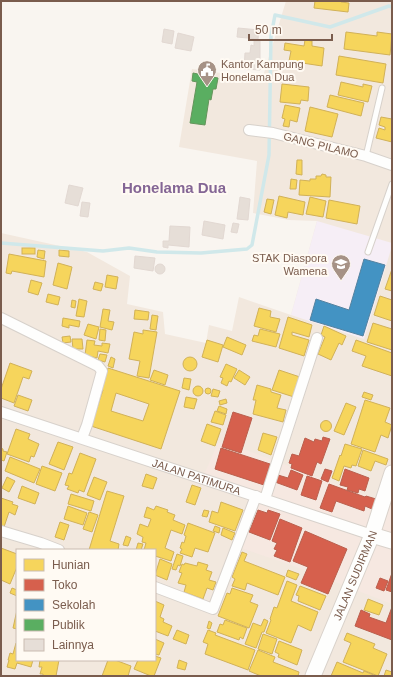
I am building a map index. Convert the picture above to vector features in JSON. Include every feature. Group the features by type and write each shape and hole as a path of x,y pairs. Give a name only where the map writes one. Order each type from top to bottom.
{"main road":[{"name":"JALAN SUDIRMAN","path":"313,676 372,535 392,473"},
{"name":"JALAN PATIMURA","path":"372,535 392,541"}],"street":[{"name":"GANG PILAMO","path":"249,130 270,133 366,156 392,165"},
{"path":"1,318 98,366 102,371 82,438"},
{"path":"156,587 213,609 260,498 318,338"},
{"name":"JALAN PATIMURA","path":"1,412 372,535"},
{"path":"1,530 56,549"}],"lane":[{"path":"366,156 382,88"},
{"path":"368,252 392,184"}],"shaded area":[{"path":"286,1 392,1 392,676 1,676 1,233 87,252 130,276 127,304 163,312 165,334 206,343 209,325 232,331 239,297 291,315 317,221 289,220 253,213 257,161 179,147 192,69 256,78 264,73"},
{"name":"STAK Diaspora Wamena","path":"317,221 392,243 364,339 291,315"},
{"path":"225,442 389,504 392,496 392,604 291,565 241,548 262,496 203,477 218,443"}],"building: Hunian":[{"path":"315,1 341,1 349,3 348,12 314,8"},
{"path":"346,32 377,36 377,32 392,34 390,55 344,49"},
{"path":"305,40 312,41 312,46 324,48 322,66 289,61 291,51 284,50 285,43 304,46"},
{"path":"339,56 386,64 383,83 336,75"},
{"path":"341,82 363,87 363,84 372,86 368,102 338,95"},
{"path":"282,84 309,87 308,101 301,100 300,104 280,102"},
{"path":"330,95 364,103 361,116 327,107"},
{"path":"285,105 300,108 297,122 290,120 289,127 283,126 285,119 282,118"},
{"path":"310,107 338,114 332,137 305,131"},
{"path":"381,117 392,119 392,142 376,138 379,128 385,130 385,127 379,125"},
{"path":"297,160 302,160 302,175 296,174"},
{"path":"322,174 326,175 326,177 331,177 330,197 299,195 300,180 310,181 310,179 316,179 316,176 321,176"},
{"path":"291,179 297,180 296,189 290,189"},
{"path":"279,196 305,202 303,215 288,212 287,218 275,215"},
{"path":"310,197 326,201 323,217 306,214"},
{"path":"267,199 274,200 271,214 264,212"},
{"path":"329,200 360,206 357,224 326,218"},
{"path":"22,248 35,248 35,254 22,254"},
{"path":"38,250 45,251 44,259 37,257"},
{"path":"59,250 69,251 69,257 59,256"},
{"path":"9,254 46,261 44,277 12,271 11,274 6,273"},
{"path":"58,263 72,267 67,289 53,285"},
{"path":"392,269 392,291 385,289"},
{"path":"107,275 118,277 116,289 105,287"},
{"path":"31,280 42,283 38,295 28,292"},
{"path":"95,282 103,284 101,291 93,289"},
{"path":"48,294 60,297 58,305 46,302"},
{"path":"380,296 392,300 392,321 374,315"},
{"path":"79,299 87,301 84,317 76,316"},
{"path":"72,300 76,301 75,308 71,307"},
{"path":"259,308 271,311 270,317 280,319 276,332 254,326"},
{"path":"103,309 110,310 108,321 114,322 112,330 100,327"},
{"path":"135,310 149,312 148,320 134,319"},
{"path":"152,315 158,316 156,330 150,329"},
{"path":"288,317 312,325 309,337 292,332 292,335 309,340 304,356 279,348"},
{"path":"63,318 80,321 79,327 69,325 69,328 62,326"},
{"path":"373,323 392,329 392,350 367,342"},
{"path":"88,324 99,327 96,339 84,335"},
{"path":"324,326 346,336 342,345 339,343 331,360 318,354 325,337 321,335"},
{"path":"100,329 106,330 105,341 99,340"},
{"path":"260,329 280,334 276,347 252,341 254,335 258,336"},
{"path":"143,330 157,332 149,378 137,376 140,361 129,359 134,332 143,334"},
{"path":"70,336 71,342 63,343 62,337"},
{"path":"227,337 246,345 242,355 223,347"},
{"path":"72,339 82,339 83,349 73,349"},
{"path":"87,340 95,341 94,345 102,346 102,343 110,344 108,353 98,351 97,358 85,355"},
{"path":"207,340 223,345 218,362 202,357"},
{"path":"356,340 392,353 392,376 362,366 366,356 352,351"},
{"path":"100,354 107,355 105,362 98,360"},
{"path":"111,357 115,359 113,368 108,366"},
{"path":"190,357 195,359 197,364 195,369 190,371 185,369 183,364 185,359"},
{"path":"10,363 32,371 29,379 23,377 14,403 1,398 1,389"},
{"path":"226,364 237,369 231,382 229,381 227,386 221,383 223,378 220,377"},
{"path":"108,368 180,391 161,449 91,426 103,390 101,389","holes":["116,393 149,404 143,421 111,411"]},
{"path":"154,370 168,375 165,385 150,380"},
{"path":"239,370 250,377 245,385 234,378"},
{"path":"279,370 300,377 294,397 272,390"},
{"path":"184,378 191,379 189,390 182,388"},
{"path":"257,385 271,389 271,392 281,395 277,408 286,410 283,422 253,414 256,400 253,400"},
{"path":"196,386 200,386 202,387 202,395 196,396 193,393 193,389"},
{"path":"208,388 211,391 208,394 205,391"},
{"path":"213,389 220,391 218,397 211,396"},
{"path":"364,392 373,395 371,400 362,397"},
{"path":"18,395 32,400 28,411 14,406"},
{"path":"186,397 197,399 194,409 184,407"},
{"path":"226,399 227,403 220,405 219,401"},
{"path":"365,400 390,408 385,422 392,425 388,438 381,435 375,452 351,444"},
{"path":"346,403 356,407 344,435 334,431"},
{"path":"219,406 227,409 226,414 217,411"},
{"path":"215,411 226,415 223,425 211,422"},
{"path":"326,420 330,422 332,426 330,430 326,432 322,430 320,426 322,422"},
{"path":"207,424 221,429 215,446 201,441"},
{"path":"16,429 30,434 28,439 39,444 34,457 31,456 29,462 7,454"},
{"path":"263,433 277,437 271,455 258,450"},
{"path":"58,442 73,447 64,470 49,464"},
{"path":"345,444 362,449 356,466 352,465 351,468 344,466 339,481 332,478"},
{"path":"1,448 3,451 7,452 4,461 1,460"},
{"path":"363,450 388,459 386,465 375,461 371,471 358,466"},
{"path":"80,453 96,459 84,492 79,490 78,493 67,489 69,486 65,485 69,473 72,474"},
{"path":"10,457 40,469 34,483 5,471"},
{"path":"42,466 62,473 55,491 36,484"},
{"path":"146,474 157,478 153,489 142,486"},
{"path":"7,477 15,481 9,492 2,488"},
{"path":"94,477 107,482 100,500 87,495"},
{"path":"192,485 201,488 195,505 186,502"},
{"path":"22,486 39,493 35,504 18,498"},
{"path":"107,491 124,496 110,541 119,544 118,549 89,549"},
{"path":"71,494 94,501 91,511 68,504"},
{"path":"1,498 13,502 12,504 18,506 15,515 9,512 4,527 1,525"},
{"path":"221,502 243,510 235,531 209,522 212,511 218,513"},
{"path":"68,506 87,513 83,525 64,519"},
{"path":"156,506 168,510 167,512 175,515 173,520 185,525 182,534 171,530 165,548 174,552 171,561 156,556 156,549 144,549 146,543 142,542 143,537 137,534 140,524 148,527 151,519 144,517 147,507 154,510"},
{"path":"204,510 209,511 207,517 202,516"},
{"path":"89,512 98,515 92,532 83,529"},
{"path":"60,522 69,525 64,540 55,537"},
{"path":"188,523 215,533 208,552 195,548 192,557 180,553 182,549 180,548 182,542 184,543 186,536 184,535"},
{"path":"215,526 220,528 219,533 213,531"},
{"path":"223,528 235,533 232,540 221,535"},
{"path":"126,536 131,538 128,546 123,545"},
{"path":"138,543 143,544 141,549 136,549"},
{"path":"1,548 16,554 16,569 10,584 1,580"},
{"path":"242,552 247,554 244,561 285,577 278,595 247,583 245,590 232,586 235,579 232,577"},
{"path":"177,554 183,556 180,566 178,565 176,570 172,569"},
{"path":"160,559 172,564 167,580 156,575"},
{"path":"198,562 208,565 206,570 212,572 209,580 216,582 213,590 207,588 203,599 184,592 186,585 178,583 182,573 179,572 182,564 184,565 185,563 197,566"},
{"path":"288,570 299,574 296,580 286,576"},
{"path":"287,581 297,585 291,601 318,612 311,631 298,625 291,643 266,633 274,607 277,608"},
{"path":"300,586 326,596 320,610 298,601 299,596 296,595"},
{"path":"12,588 16,590 16,596 10,593"},
{"path":"232,588 253,595 250,602 258,605 249,628 218,616 227,593 230,594"},
{"path":"368,599 383,605 379,615 364,610"},
{"path":"156,601 164,605 160,617 164,619 163,622 172,626 168,636 156,631"},
{"path":"16,614 16,629 13,628"},
{"path":"264,619 268,621 256,648 245,644 253,623 261,626"},
{"path":"225,620 247,628 243,639 240,637 239,640 217,632 220,624 223,625"},
{"path":"209,621 212,623 210,629 207,628"},
{"path":"177,630 189,635 186,644 173,639"},
{"path":"208,630 216,633 215,635 255,650 248,670 205,654 208,644 203,642"},
{"path":"347,633 375,644 373,648 387,654 378,676 343,662 351,643 344,640"},
{"path":"263,634 277,639 272,654 258,649"},
{"path":"156,639 164,643 159,655 156,654"},
{"path":"279,641 302,650 297,665 278,657 279,654 275,652"},
{"path":"16,643 16,661 33,661 31,667 17,663 15,669 7,667 10,653 13,654"},
{"path":"258,650 275,657 273,662 299,672 298,676 261,676 249,671"},
{"path":"156,656 161,658 154,676 134,669 138,661 156,661"},
{"path":"179,660 187,663 185,670 177,668"},
{"path":"40,661 59,661 56,676 43,676 43,674 40,674 42,667 39,667"},
{"path":"108,661 118,661 131,666 128,676 102,676"},
{"path":"337,662 363,673 364,671 376,676 331,676"},
{"path":"386,670 392,672 392,676 384,676"}],"building: Toko":[{"path":"233,412 252,418 241,453 222,447"},
{"path":"323,437 330,439 321,464 317,462 312,476 291,468 292,464 289,463 292,454 299,456 305,438 314,442 315,439 322,441"},
{"path":"221,448 270,464 264,485 215,469"},
{"path":"325,469 332,471 328,482 321,479"},
{"path":"345,469 369,478 365,491 359,489 358,493 347,490 348,487 340,485"},
{"path":"291,470 303,475 297,490 275,482 278,475 288,478"},
{"path":"307,476 322,481 316,500 301,495"},
{"path":"329,484 365,497 376,499 372,509 365,506 364,511 336,501 332,512 320,508"},
{"path":"258,510 267,513 268,510 280,514 270,540 249,532"},
{"path":"280,519 302,528 290,562 274,556 277,550 274,549 277,543 272,541"},
{"path":"305,531 347,549 328,594 301,583 308,567 293,561"},
{"path":"392,573 392,592 386,590"},
{"path":"380,578 388,581 384,591 376,588"},
{"path":"392,607 392,640 355,626 361,610 370,614 369,617 386,623"}],"building: Sekolah":[{"path":"364,259 385,265 363,336 310,320 316,299 349,310"}],"building: Publik":[{"path":"193,73 218,78 216,89 213,89 211,100 209,99 205,125 190,123 197,82 192,81"}],"building: Lainnya":[{"path":"238,28 259,30 258,39 237,37"},
{"path":"164,29 174,31 172,44 162,42"},
{"path":"178,33 194,37 191,51 175,48"},
{"path":"254,41 260,41 260,70 244,69 245,53 250,53 251,45 254,46"},
{"path":"69,185 83,188 78,206 65,203"},
{"path":"240,197 250,199 248,220 237,219"},
{"path":"82,202 90,203 88,217 80,216"},
{"path":"204,221 225,225 223,239 202,235"},
{"path":"233,223 239,224 237,233 231,232"},
{"path":"170,226 190,227 189,247 168,245 168,248 163,247 163,241 169,241"},
{"path":"135,256 155,258 153,271 134,268"},
{"path":"160,264 165,269 160,274 155,269"}],"waterway":[{"path":"1,243 103,251 129,248 157,252 201,253 247,249 252,245 269,155 271,36 275,15 330,27 389,6 392,7"}],"place":[{"name":"Kantor Kampung Honelama Dua","path":"207,87"},
{"name":"STAK Diaspora Wamena","path":"341,281"}],"district":[{"name":"Honelama Dua","path":"174,188"}]}
